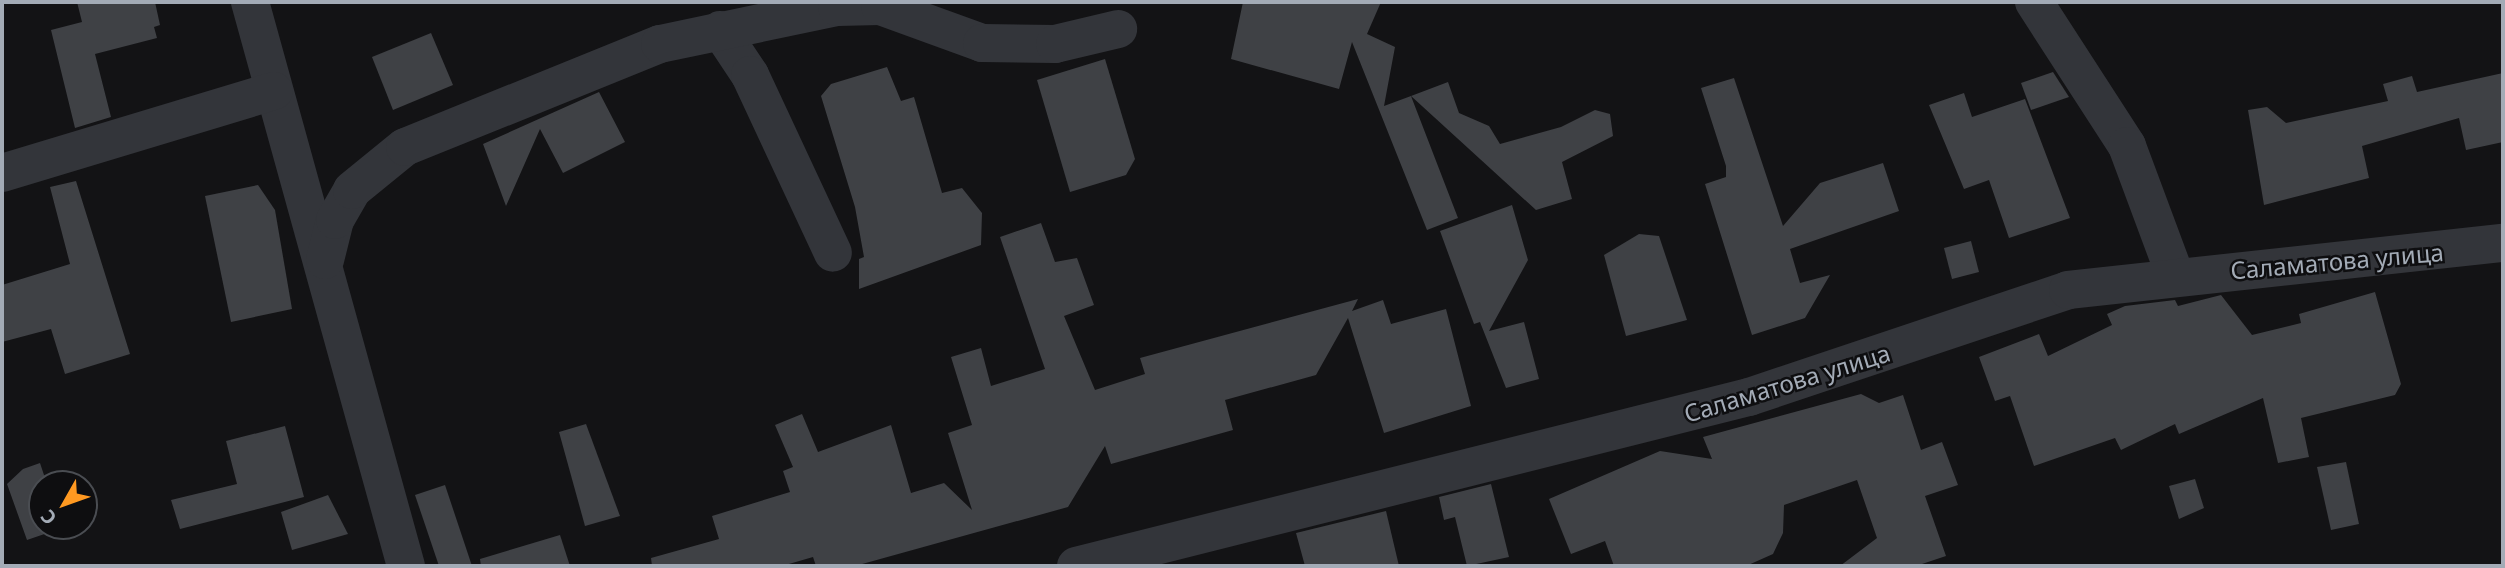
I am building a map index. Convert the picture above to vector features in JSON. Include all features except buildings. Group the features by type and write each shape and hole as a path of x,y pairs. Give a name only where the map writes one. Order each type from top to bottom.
{"street":[{"path":"250,2 325,260 406,566"},
{"path":"2034,2 2127,146 2175,275"},
{"path":"325,260 335,220 352,190 405,148 660,44 837,6 880,6 982,43 1055,44 1118,29"},
{"path":"720,30 750,75 833,253"},
{"path":"2,173 274,91"},
{"name":"Саламатова улица","path":"1076,566 1749,397 2068,290 2175,275 2503,243"}]}
